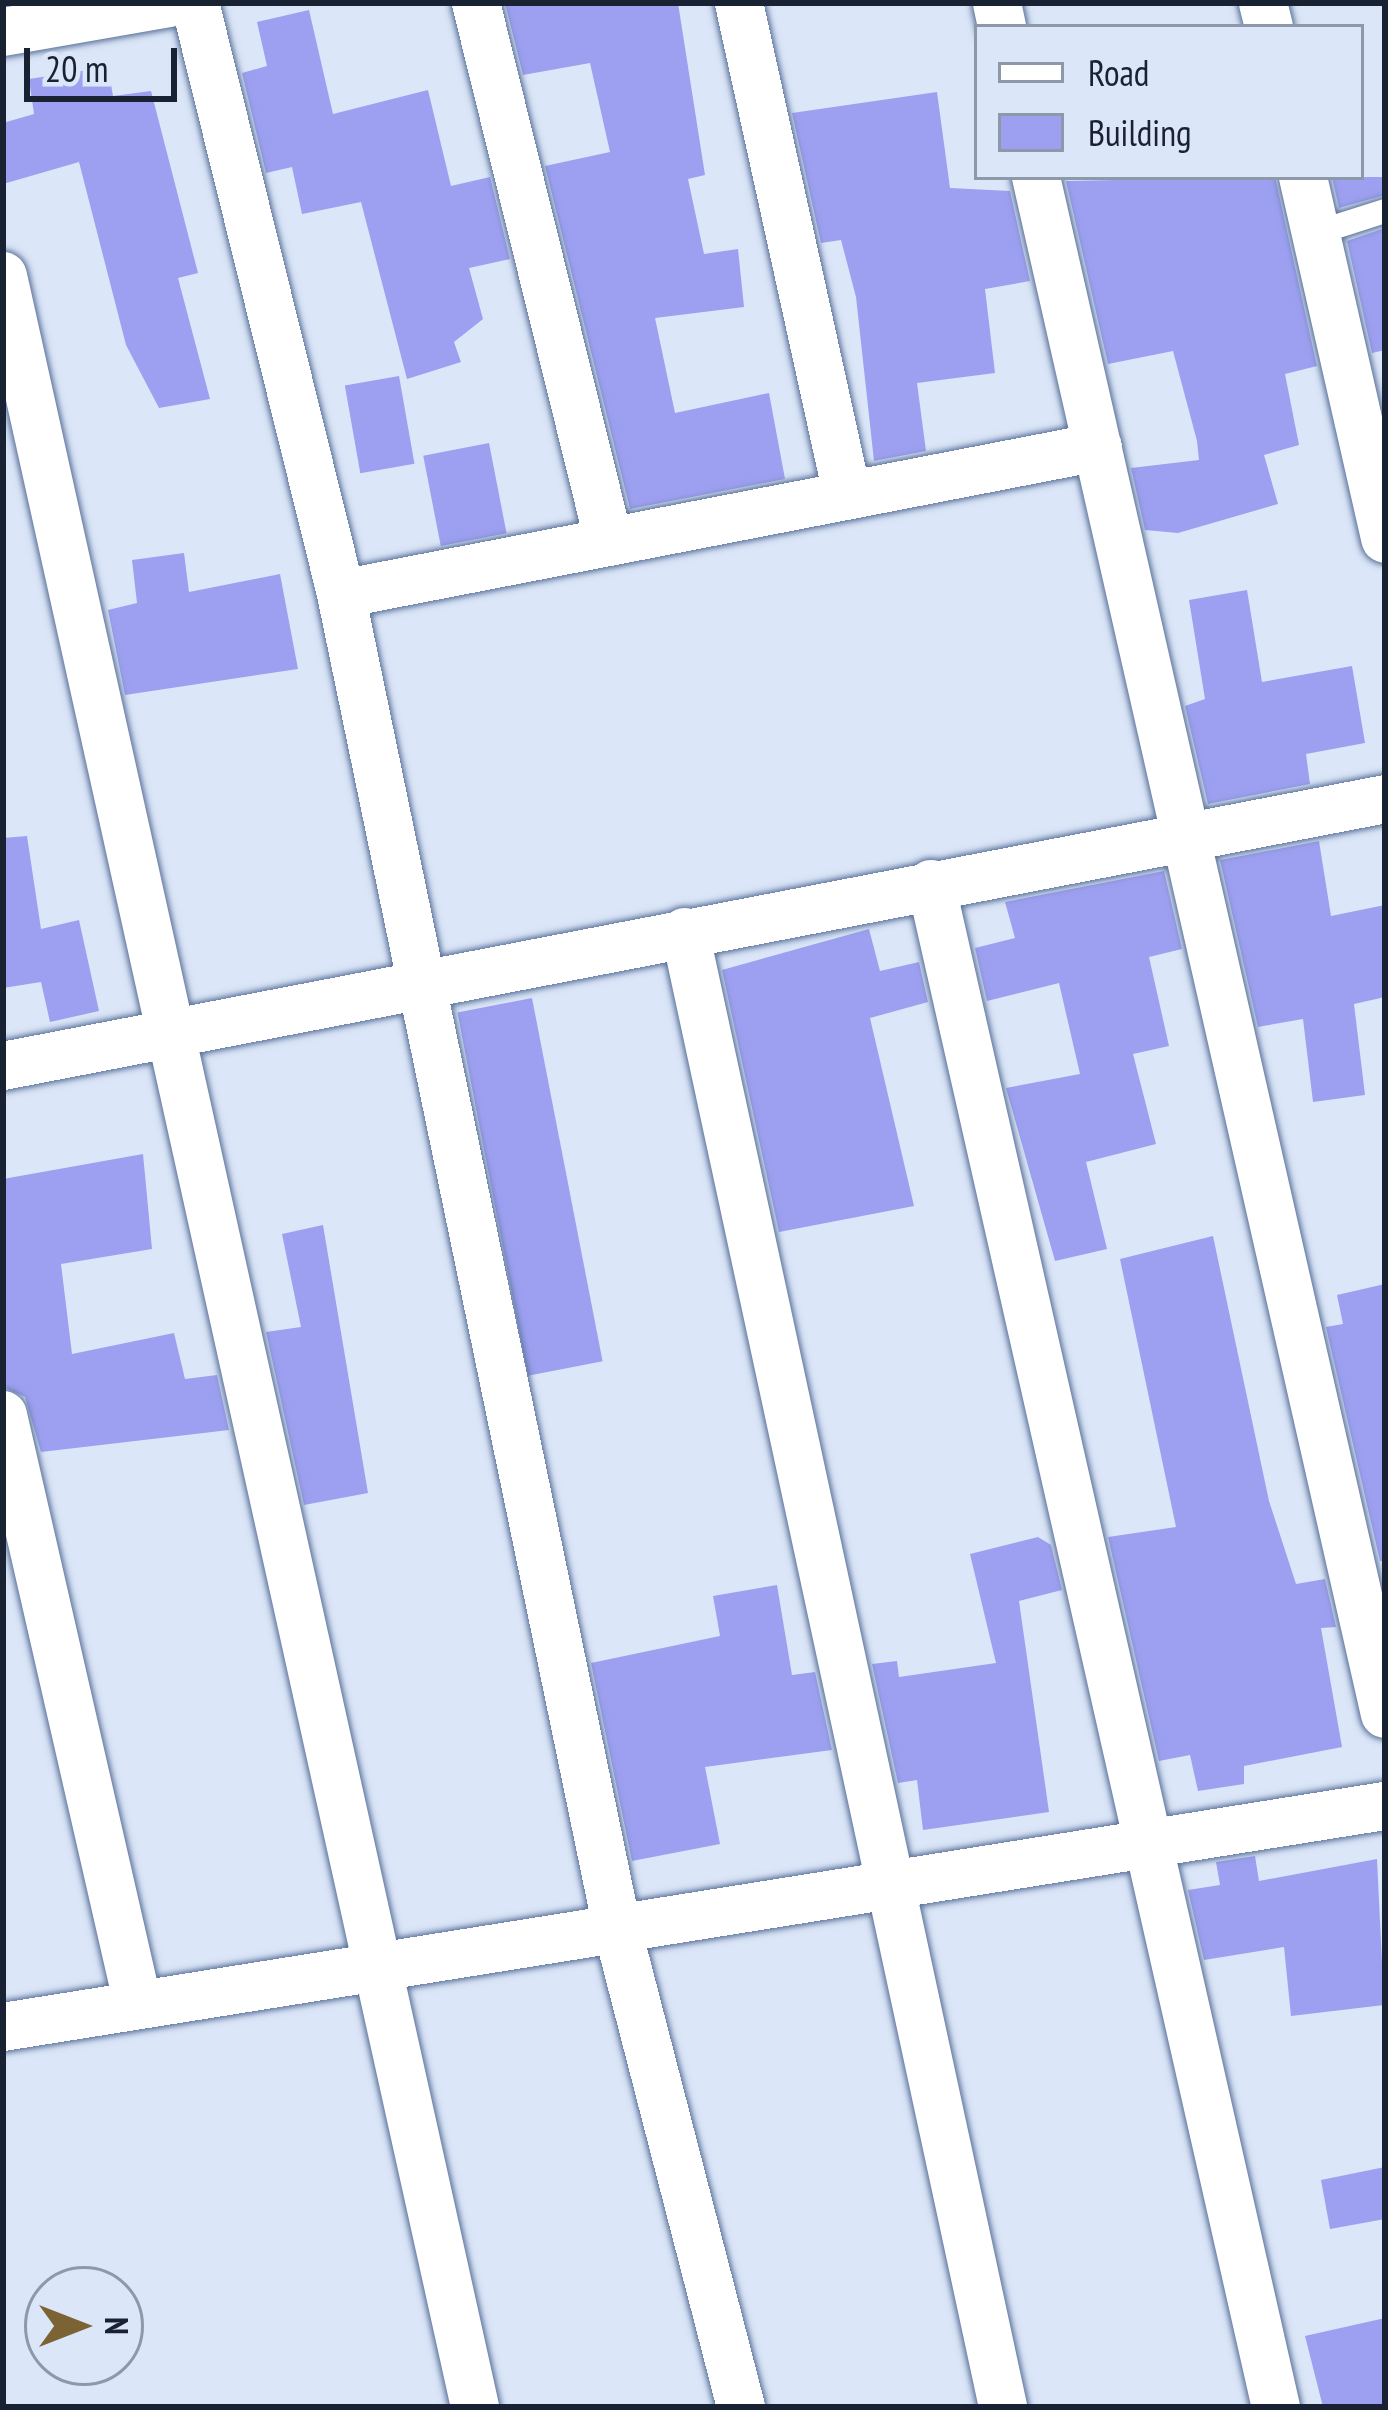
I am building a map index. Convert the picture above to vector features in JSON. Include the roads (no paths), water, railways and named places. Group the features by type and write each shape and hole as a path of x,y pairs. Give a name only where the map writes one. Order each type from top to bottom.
{"street":[{"path":"3,32 169,3"},
{"path":"195,3 341,594 617,1928 741,2407"},
{"path":"476,3 608,538"},
{"path":"739,3 848,494"},
{"path":"1037,180 1385,1714"},
{"path":"1304,180 1371,410 1385,539"},
{"path":"3,275 374,1968 475,2407"},
{"path":"341,594 608,538 1097,448"},
{"path":"3,1066 1385,799"},
{"path":"931,884 1276,2407"},
{"path":"685,932 1003,2407"},
{"path":"3,1415 138,2005"},
{"path":"3,2027 1385,1806"}],"lane":[{"path":"1316,233 1385,211"}]}
